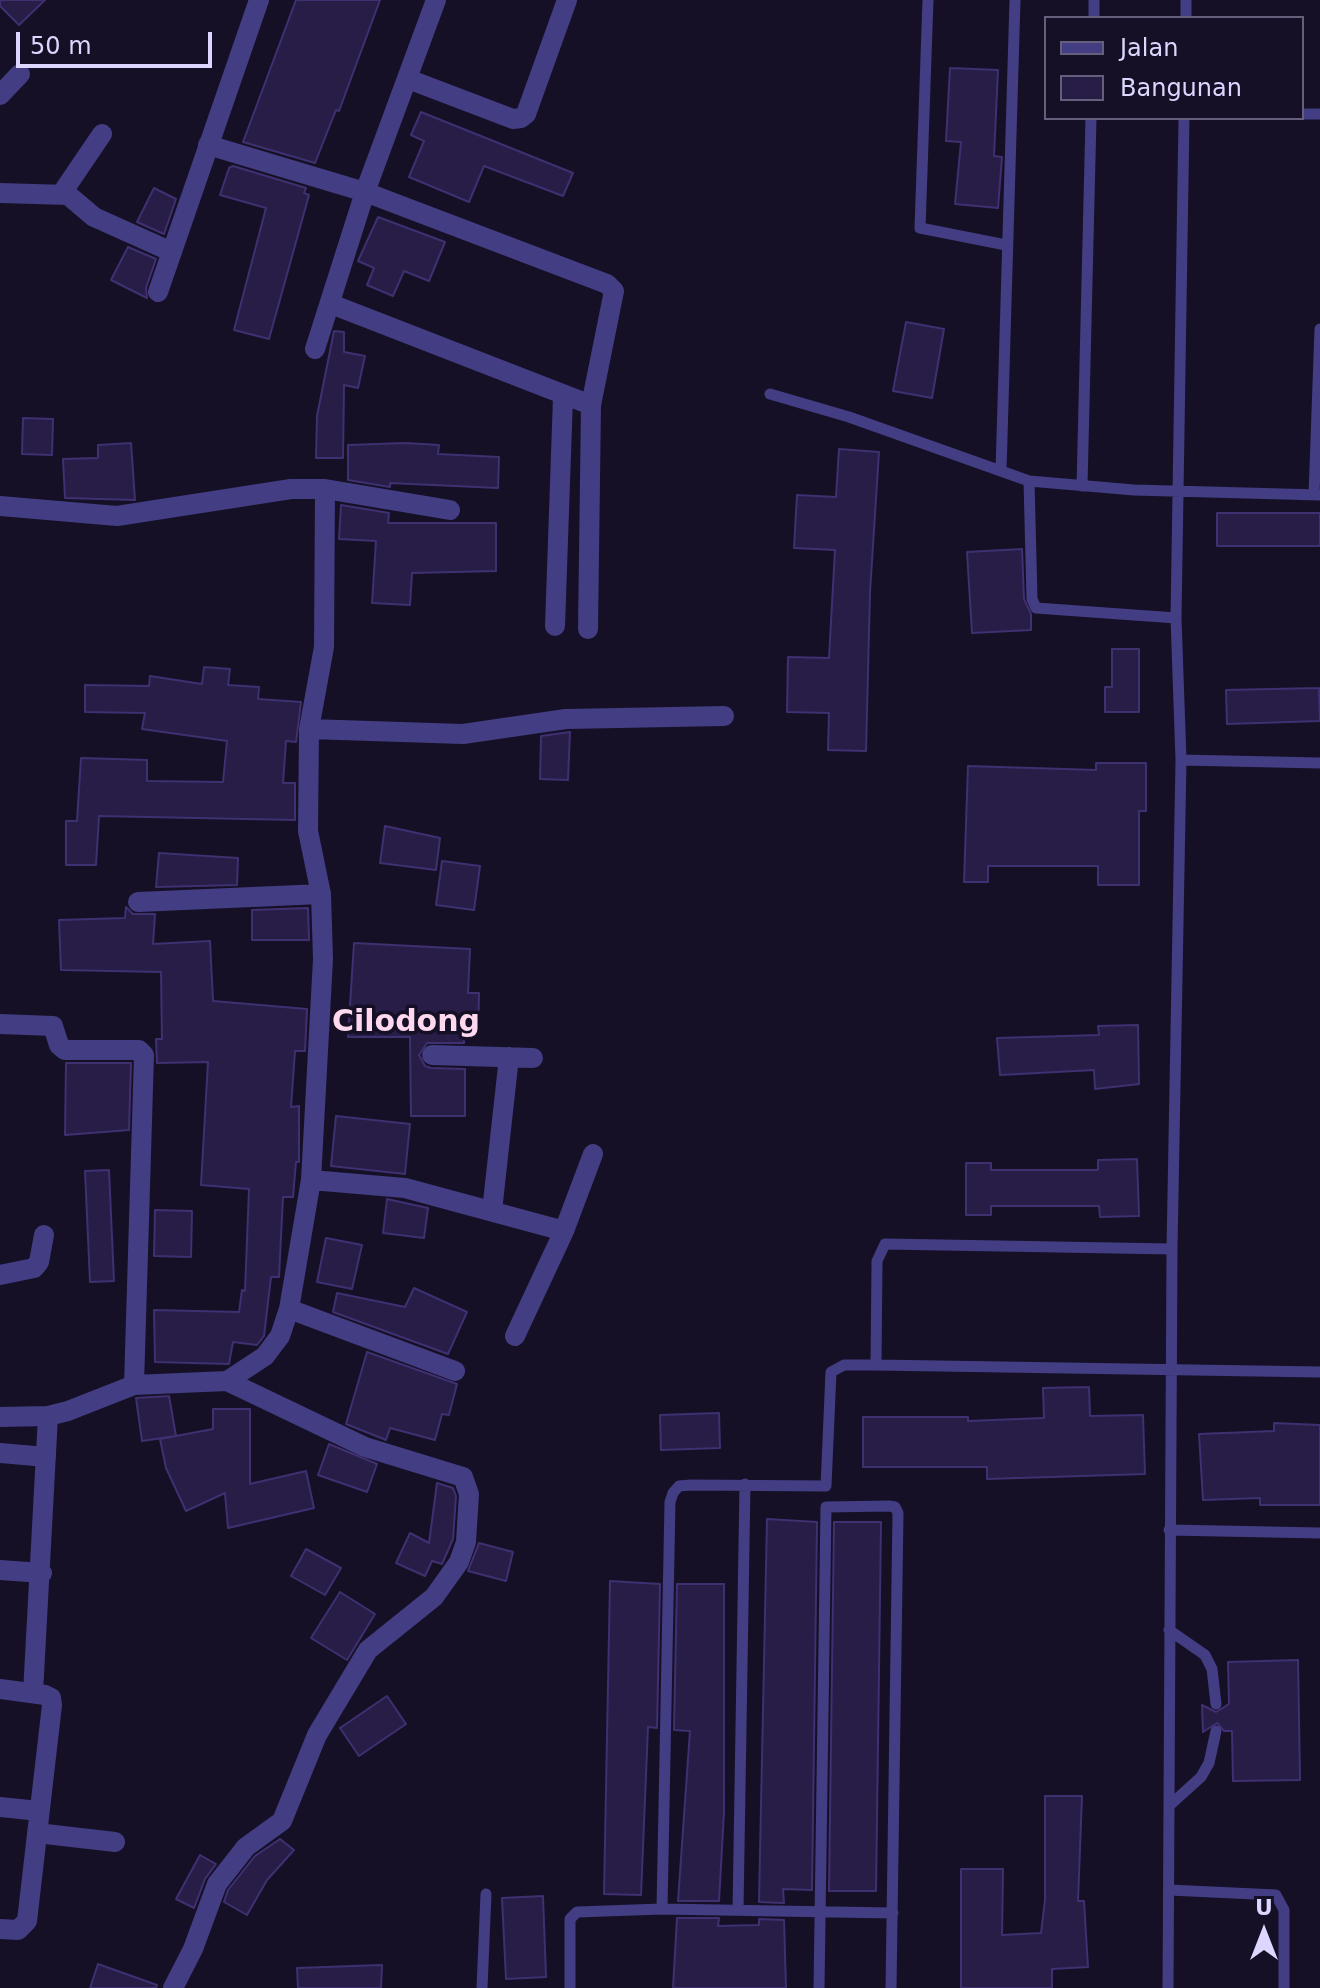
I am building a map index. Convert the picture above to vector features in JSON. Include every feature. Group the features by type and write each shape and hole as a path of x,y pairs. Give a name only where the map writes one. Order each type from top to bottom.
{"street":[{"path":"158,292 259,0"},
{"path":"315,349 365,192 436,0"},
{"path":"408,79 513,119 521,118 526,114 567,0"},
{"path":"0,95 20,74"},
{"path":"62,193 102,134"},
{"path":"208,145 365,192 607,284 614,291 591,405 588,629"},
{"path":"0,193 62,193 94,217 172,252"},
{"path":"331,304 563,397 591,405"},
{"path":"555,626 563,397"},
{"path":"0,506 117,516 291,489 325,489 450,510"},
{"path":"227,1381 265,1356 280,1336 289,1309 311,1180 314,1066 323,959 321,894 308,831 309,729 324,647 325,489"},
{"path":"309,729 463,734 551,720 724,716"},
{"path":"138,902 321,894"},
{"path":"0,1024 48,1024 56,1032 62,1048 139,1050 145,1059 134,1385"},
{"path":"432,1055 533,1058"},
{"path":"492,1211 509,1057"},
{"path":"515,1336 564,1231 593,1154"},
{"path":"311,1180 405,1188 564,1231"},
{"path":"0,1275 34,1268 39,1262 44,1235"},
{"path":"289,1309 455,1371"},
{"path":"0,1417 48,1416 94,1403 134,1385 227,1381 365,1447 463,1477 469,1494 466,1542 459,1562 434,1597 368,1650 317,1735 282,1821 246,1847 217,1884 193,1949 173,1988"},
{"path":"33,1693 42,1573 48,1416"},
{"path":"0,1453 46,1457"},
{"path":"0,1570 42,1573"},
{"path":"0,1689 51,1698 52,1705 27,1921 18,1930 0,1929"},
{"path":"0,1807 39,1811"},
{"path":"37,1833 115,1842"}],"lane":[{"path":"928,0 920,228 1006,245"},
{"path":"1001,471 1015,0"},
{"path":"1082,486 1091,120"},
{"path":"1168,1988 1169,1530 1181,760 1176,618 1184,120"},
{"path":"770,394 849,417 1029,481 1179,492 1317,495 1320,329"},
{"path":"1029,481 1032,599 1036,608 1176,618"},
{"path":"1181,760 1320,763"},
{"path":"876,1365 877,1261 885,1244 1172,1249"},
{"path":"819,1988 826,1486 831,1372 844,1365 876,1365 1320,1372"},
{"path":"738,1910 745,1484"},
{"path":"662,1909 670,1502 679,1486 826,1486"},
{"path":"826,1507 889,1506 895,1507 898,1513 891,1988"},
{"path":"1169,1530 1320,1533"},
{"path":"1169,1630 1205,1655 1212,1669 1216,1704"},
{"path":"1170,1805 1201,1777 1209,1763 1216,1731"},
{"path":"1169,1890 1276,1895 1284,1910 1284,1988"},
{"path":"482,1988 486,1894"},
{"path":"570,1988 572,1913 662,1909 893,1913"}],"building":[{"path":"0,0 45,0 19,25 0,6"},
{"path":"296,0 380,0 339,111 336,110 315,163 243,142"},
{"path":"950,68 998,70 994,156 1002,157 998,208 955,204 961,142 946,141"},
{"path":"421,112 573,173 563,196 484,166 469,202 409,177 424,141 411,135"},
{"path":"233,166 306,188 304,193 309,195 269,339 234,330 266,208 220,195 229,168"},
{"path":"154,188 176,199 164,234 137,222"},
{"path":"378,217 445,242 429,281 404,271 393,296 367,285 374,268 358,261"},
{"path":"128,247 156,259 146,288 147,298 111,280"},
{"path":"906,322 944,329 932,398 893,391"},
{"path":"334,331 344,332 344,352 365,356 358,388 344,385 343,458 316,458 317,416"},
{"path":"23,418 53,419 52,455 22,454"},
{"path":"131,443 135,500 65,498 63,459 98,458 98,445"},
{"path":"348,445 439,445 438,454 499,457 498,488 390,483 390,487 348,480"},
{"path":"839,449 879,452 870,592 866,751 828,750 829,713 787,712 788,657 829,658 835,550 794,548 797,495 836,497"},
{"path":"341,505 389,513 388,523 496,523 496,571 412,573 410,605 372,603 376,541 339,539"},
{"path":"1217,513 1320,513 1320,546 1217,546"},
{"path":"1022,549 1024,599 1031,614 1031,630 972,633 967,552"},
{"path":"1112,649 1139,649 1139,712 1105,712 1105,687 1112,687"},
{"path":"204,667 230,669 228,685 259,687 258,699 301,702 296,742 286,741 283,783 295,783 295,820 99,816 96,865 66,865 66,821 77,821 81,758 147,760 147,781 223,782 227,741 142,729 145,713 85,712 85,685 149,686 150,676 202,684"},
{"path":"1319,688 1320,721 1227,724 1226,690"},
{"path":"570,732 568,780 540,779 541,736"},
{"path":"1096,763 1146,763 1146,811 1139,811 1139,885 1098,885 1098,866 988,866 988,882 964,882 968,766 1096,770"},
{"path":"385,826 440,838 436,870 380,863"},
{"path":"159,853 238,858 237,885 156,887"},
{"path":"442,861 480,866 474,910 436,905"},
{"path":"126,907 133,914 155,914 153,944 210,941 213,1001 307,1009 305,1051 295,1051 291,1107 299,1106 299,1162 296,1162 293,1197 283,1197 279,1277 271,1277 264,1336 257,1345 233,1342 229,1364 155,1362 154,1310 239,1312 242,1290 245,1291 249,1189 201,1185 208,1062 157,1063 156,1039 162,1039 161,972 61,970 59,920 125,918"},
{"path":"308,908 309,940 252,940 252,910"},
{"path":"354,943 470,949 468,993 479,993 478,1034 464,1034 464,1043 427,1043 419,1055 425,1066 431,1068 465,1069 465,1116 411,1116 410,1037 348,1037"},
{"path":"1138,1025 1139,1084 1095,1089 1094,1070 1000,1075 997,1038 1099,1035 1098,1026"},
{"path":"66,1063 131,1063 129,1130 65,1135"},
{"path":"336,1116 410,1124 405,1174 331,1166"},
{"path":"1137,1159 1139,1216 1100,1217 1099,1206 991,1206 991,1215 966,1215 966,1163 991,1163 991,1170 1098,1170 1098,1160"},
{"path":"109,1170 114,1281 90,1282 85,1171"},
{"path":"387,1199 428,1208 424,1238 383,1233"},
{"path":"155,1210 192,1211 191,1257 154,1256"},
{"path":"326,1238 362,1245 352,1289 317,1282"},
{"path":"414,1288 467,1312 448,1354 333,1312 337,1293 405,1307"},
{"path":"367,1352 457,1384 449,1415 442,1414 435,1440 390,1428 386,1440 346,1424"},
{"path":"1089,1387 1090,1416 1143,1415 1145,1474 987,1479 987,1467 863,1467 863,1417 968,1417 968,1421 1044,1418 1043,1388"},
{"path":"169,1396 176,1436 142,1441 136,1398"},
{"path":"213,1409 250,1409 250,1484 306,1471 314,1508 228,1528 225,1493 186,1511 166,1468 160,1439 213,1429"},
{"path":"719,1413 720,1448 661,1450 660,1415"},
{"path":"1274,1423 1320,1425 1320,1505 1260,1505 1260,1498 1203,1500 1199,1434 1274,1431"},
{"path":"329,1444 377,1464 367,1492 318,1475"},
{"path":"437,1483 453,1488 456,1496 453,1539 442,1564 432,1561 425,1576 396,1563 410,1533 429,1543"},
{"path":"767,1519 817,1522 812,1890 783,1889 784,1903 759,1902"},
{"path":"834,1522 881,1522 876,1891 829,1891"},
{"path":"479,1543 513,1552 506,1581 468,1571"},
{"path":"306,1549 341,1568 325,1595 291,1576"},
{"path":"610,1581 660,1584 657,1728 648,1727 641,1895 604,1894"},
{"path":"677,1584 724,1584 724,1812 719,1901 678,1901 690,1731 674,1730"},
{"path":"340,1592 375,1614 347,1660 311,1638"},
{"path":"1298,1660 1300,1780 1233,1781 1232,1731 1224,1731 1217,1723 1203,1732 1202,1705 1216,1712 1229,1704 1228,1662"},
{"path":"387,1696 406,1724 359,1756 340,1728"},
{"path":"1045,1796 1082,1796 1078,1901 1084,1901 1088,1967 1052,1969 1052,1988 961,1988 961,1869 1003,1869 1002,1935 1041,1933 1045,1900"},
{"path":"280,1839 294,1850 267,1880 247,1915 224,1902 228,1890 255,1856"},
{"path":"200,1855 216,1864 205,1879 194,1908 176,1899"},
{"path":"543,1896 546,1977 506,1979 502,1898"},
{"path":"677,1918 719,1918 718,1926 759,1925 759,1919 784,1920 786,1988 673,1988"},
{"path":"98,1964 157,1985 156,1988 90,1988"},
{"path":"382,1965 381,1988 298,1988 297,1968"}],"district":[{"name":"Cilodong","path":"406,1023"}]}
